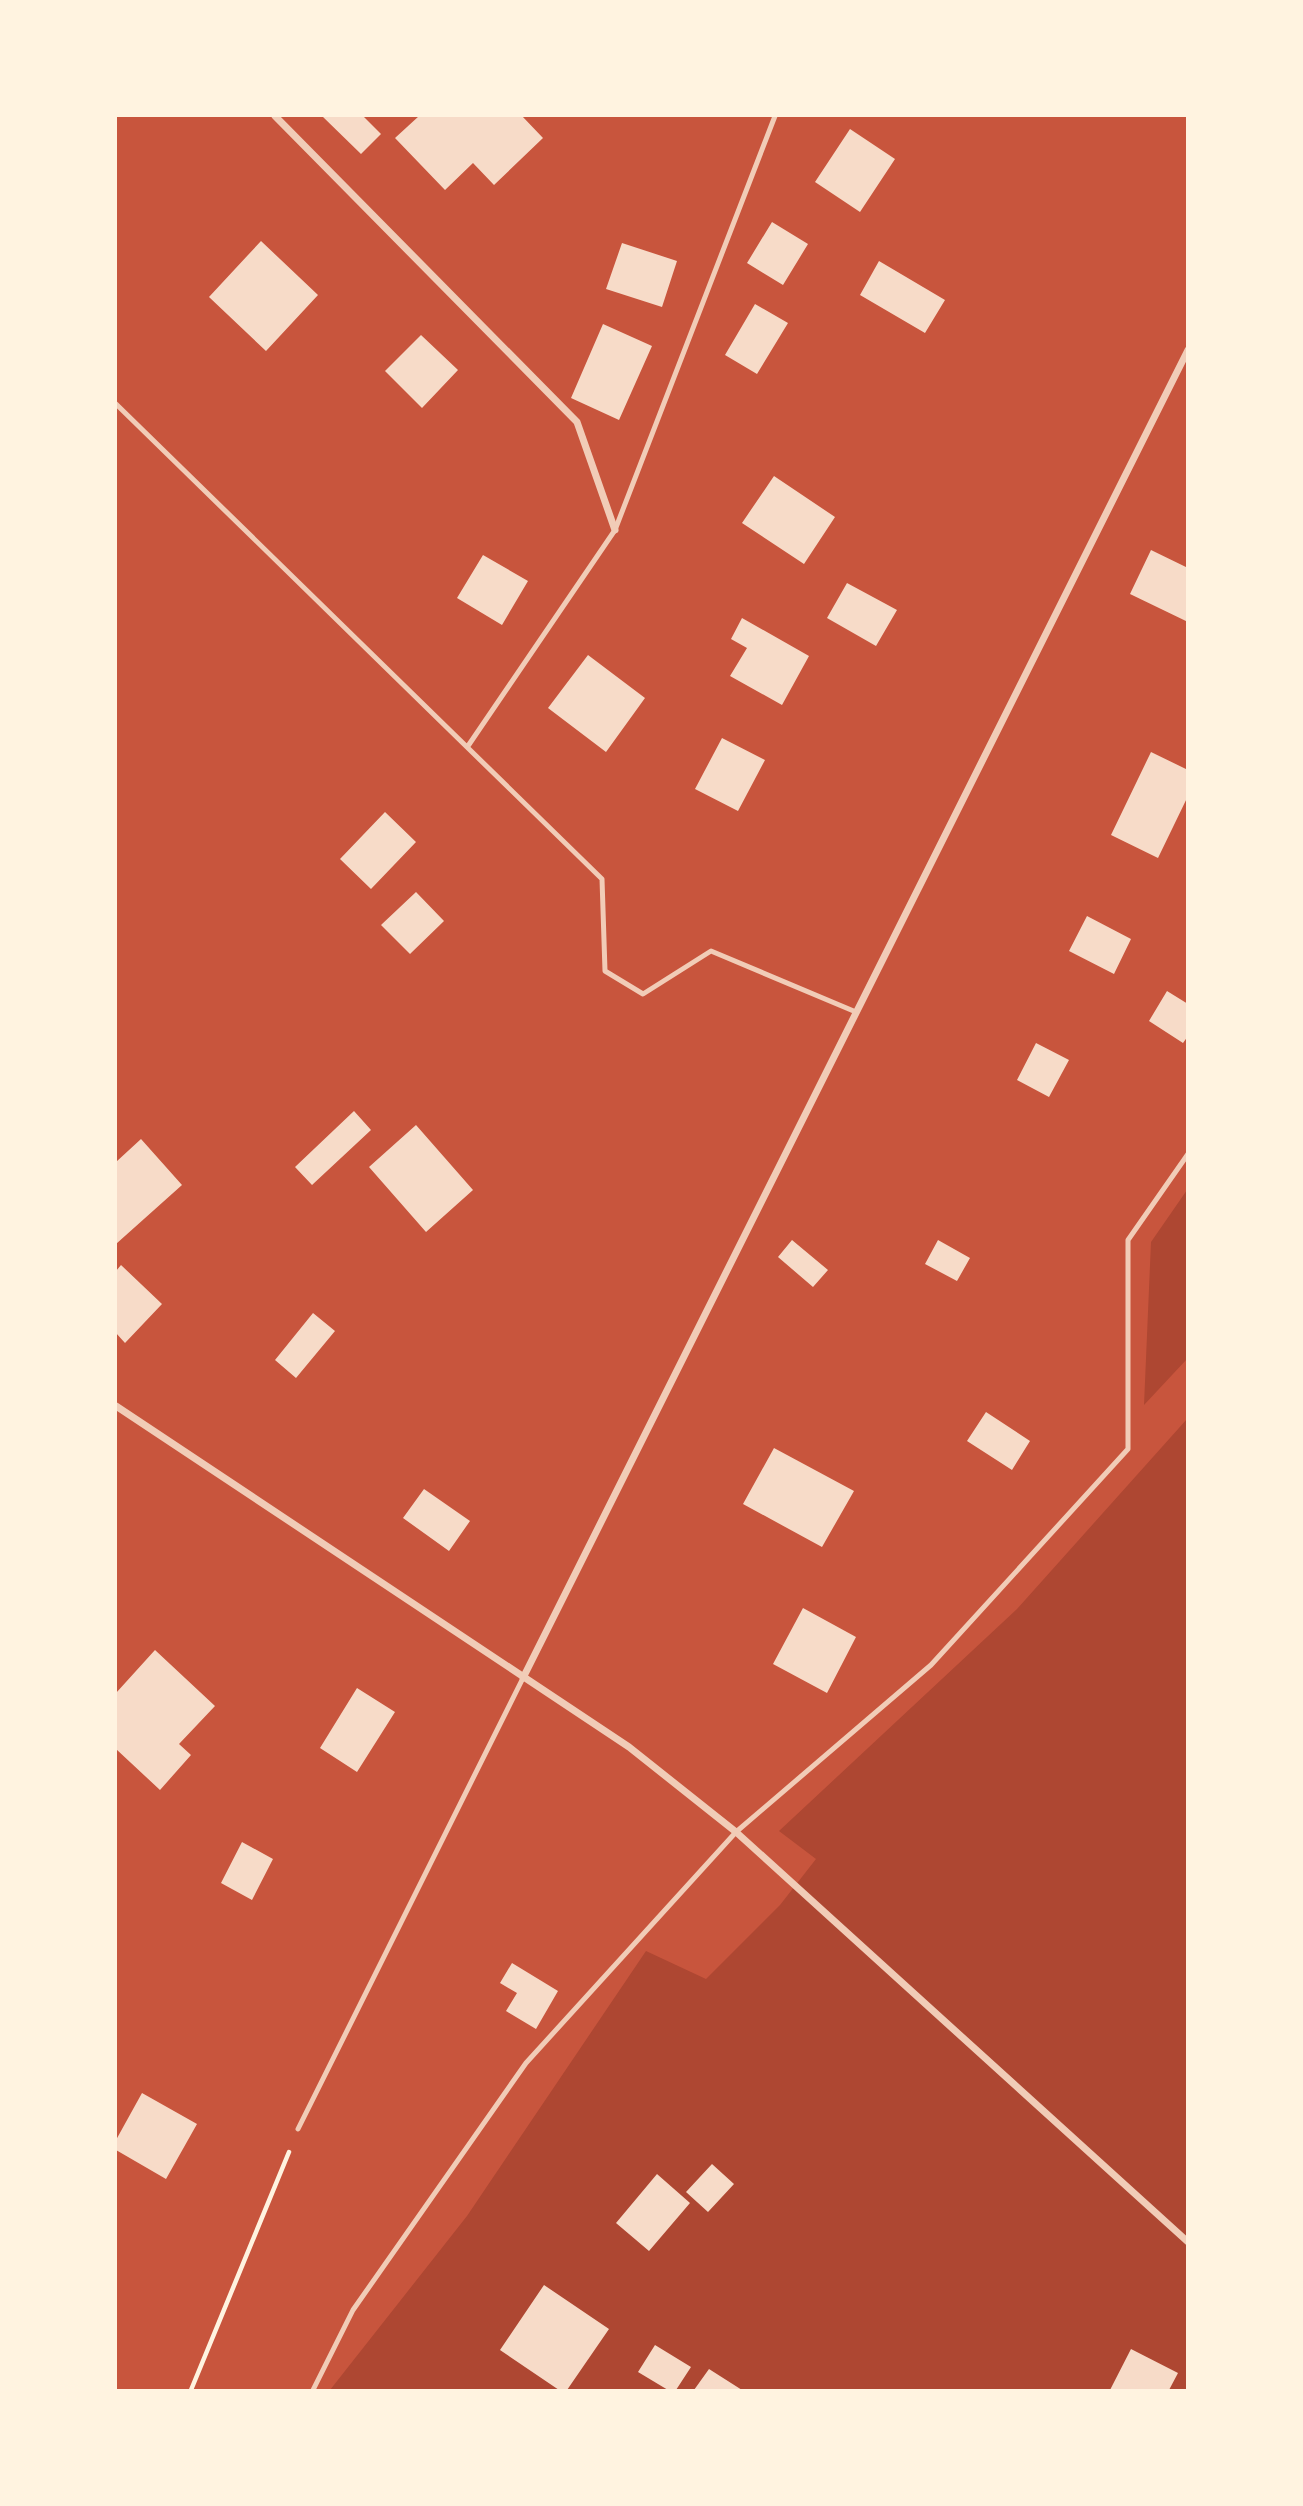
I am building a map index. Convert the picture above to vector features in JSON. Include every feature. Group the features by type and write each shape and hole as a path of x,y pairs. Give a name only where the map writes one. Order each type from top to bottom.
{"street":[{"path":"275,116 577,422 615,530"},
{"path":"523,1678 1188,350"},
{"path":"116,1406 629,1747 736,1832 1188,2242"}],"lane":[{"path":"468,746 615,530 775,116"},
{"path":"116,404 602,879 605,971 643,994 711,950 856,1012"},
{"path":"313,2390 353,2310 526,2063 736,1832 931,1665 1128,1449 1128,1240 1188,1154"},
{"path":"298,2129 523,1678"}],"path":[{"path":"191,2390 298,2129"}],"shaded area":[{"path":"1187,1190 1187,1359 1144,1405 1151,1242"},
{"path":"1187,1419 1187,2390 330,2390 467,2216 646,1951 706,1979 780,1905 816,1859 779,1831 1017,1609"}],"building":[{"path":"322,116 363,116 381,134 361,154"},
{"path":"419,116 522,116 543,138 494,185 473,163 445,190 395,138"},
{"path":"850,129 895,159 860,212 815,182"},
{"path":"772,222 808,244 783,285 747,263"},
{"path":"261,241 318,295 266,351 209,297"},
{"path":"622,243 677,261 662,307 606,289"},
{"path":"879,261 945,300 925,333 860,295"},
{"path":"755,304 788,323 757,374 725,355"},
{"path":"603,324 652,346 619,420 571,398"},
{"path":"421,335 458,370 422,408 385,371"},
{"path":"774,476 835,517 804,564 742,523"},
{"path":"1151,550 1188,568 1188,622 1130,594"},
{"path":"483,555 528,581 502,625 457,598"},
{"path":"847,583 897,610 876,646 827,618"},
{"path":"742,618 809,656 782,705 730,676 747,648 731,639"},
{"path":"588,655 645,698 606,752 548,708"},
{"path":"722,738 765,760 738,811 695,789"},
{"path":"1151,752 1188,770 1188,796 1158,858 1111,835"},
{"path":"385,812 416,842 371,889 340,859"},
{"path":"416,892 444,921 410,954 381,925"},
{"path":"1087,916 1131,939 1114,974 1069,951"},
{"path":"1167,991 1188,1004 1188,1036 1183,1043 1149,1021"},
{"path":"1036,1043 1069,1060 1049,1097 1017,1080"},
{"path":"354,1111 371,1130 312,1185 295,1167"},
{"path":"416,1125 473,1190 426,1232 369,1167"},
{"path":"141,1139 182,1185 116,1244 116,1162"},
{"path":"792,1240 828,1270 813,1287 778,1257"},
{"path":"938,1240 970,1258 957,1281 925,1264"},
{"path":"121,1265 162,1304 125,1343 116,1333 116,1271"},
{"path":"313,1313 335,1331 296,1378 275,1360"},
{"path":"986,1412 1030,1441 1012,1470 967,1441"},
{"path":"774,1448 854,1491 822,1547 743,1504"},
{"path":"424,1489 470,1521 449,1551 403,1518"},
{"path":"803,1608 856,1637 827,1693 773,1664"},
{"path":"155,1650 215,1706 179,1744 191,1755 160,1790 116,1749 116,1693"},
{"path":"357,1688 395,1712 357,1772 320,1748"},
{"path":"242,1842 273,1859 252,1900 221,1883"},
{"path":"512,1963 558,1991 536,2029 506,2011 517,1993 500,1983"},
{"path":"142,2093 197,2124 166,2179 116,2150 116,2140"},
{"path":"712,2164 734,2184 708,2212 686,2192"},
{"path":"657,2174 690,2203 649,2251 616,2223"},
{"path":"544,2285 609,2329 567,2390 559,2390 500,2350"},
{"path":"655,2345 691,2367 676,2390 668,2390 638,2372"},
{"path":"1131,2349 1178,2373 1169,2390 1110,2390"},
{"path":"709,2369 742,2390 694,2390"}]}
